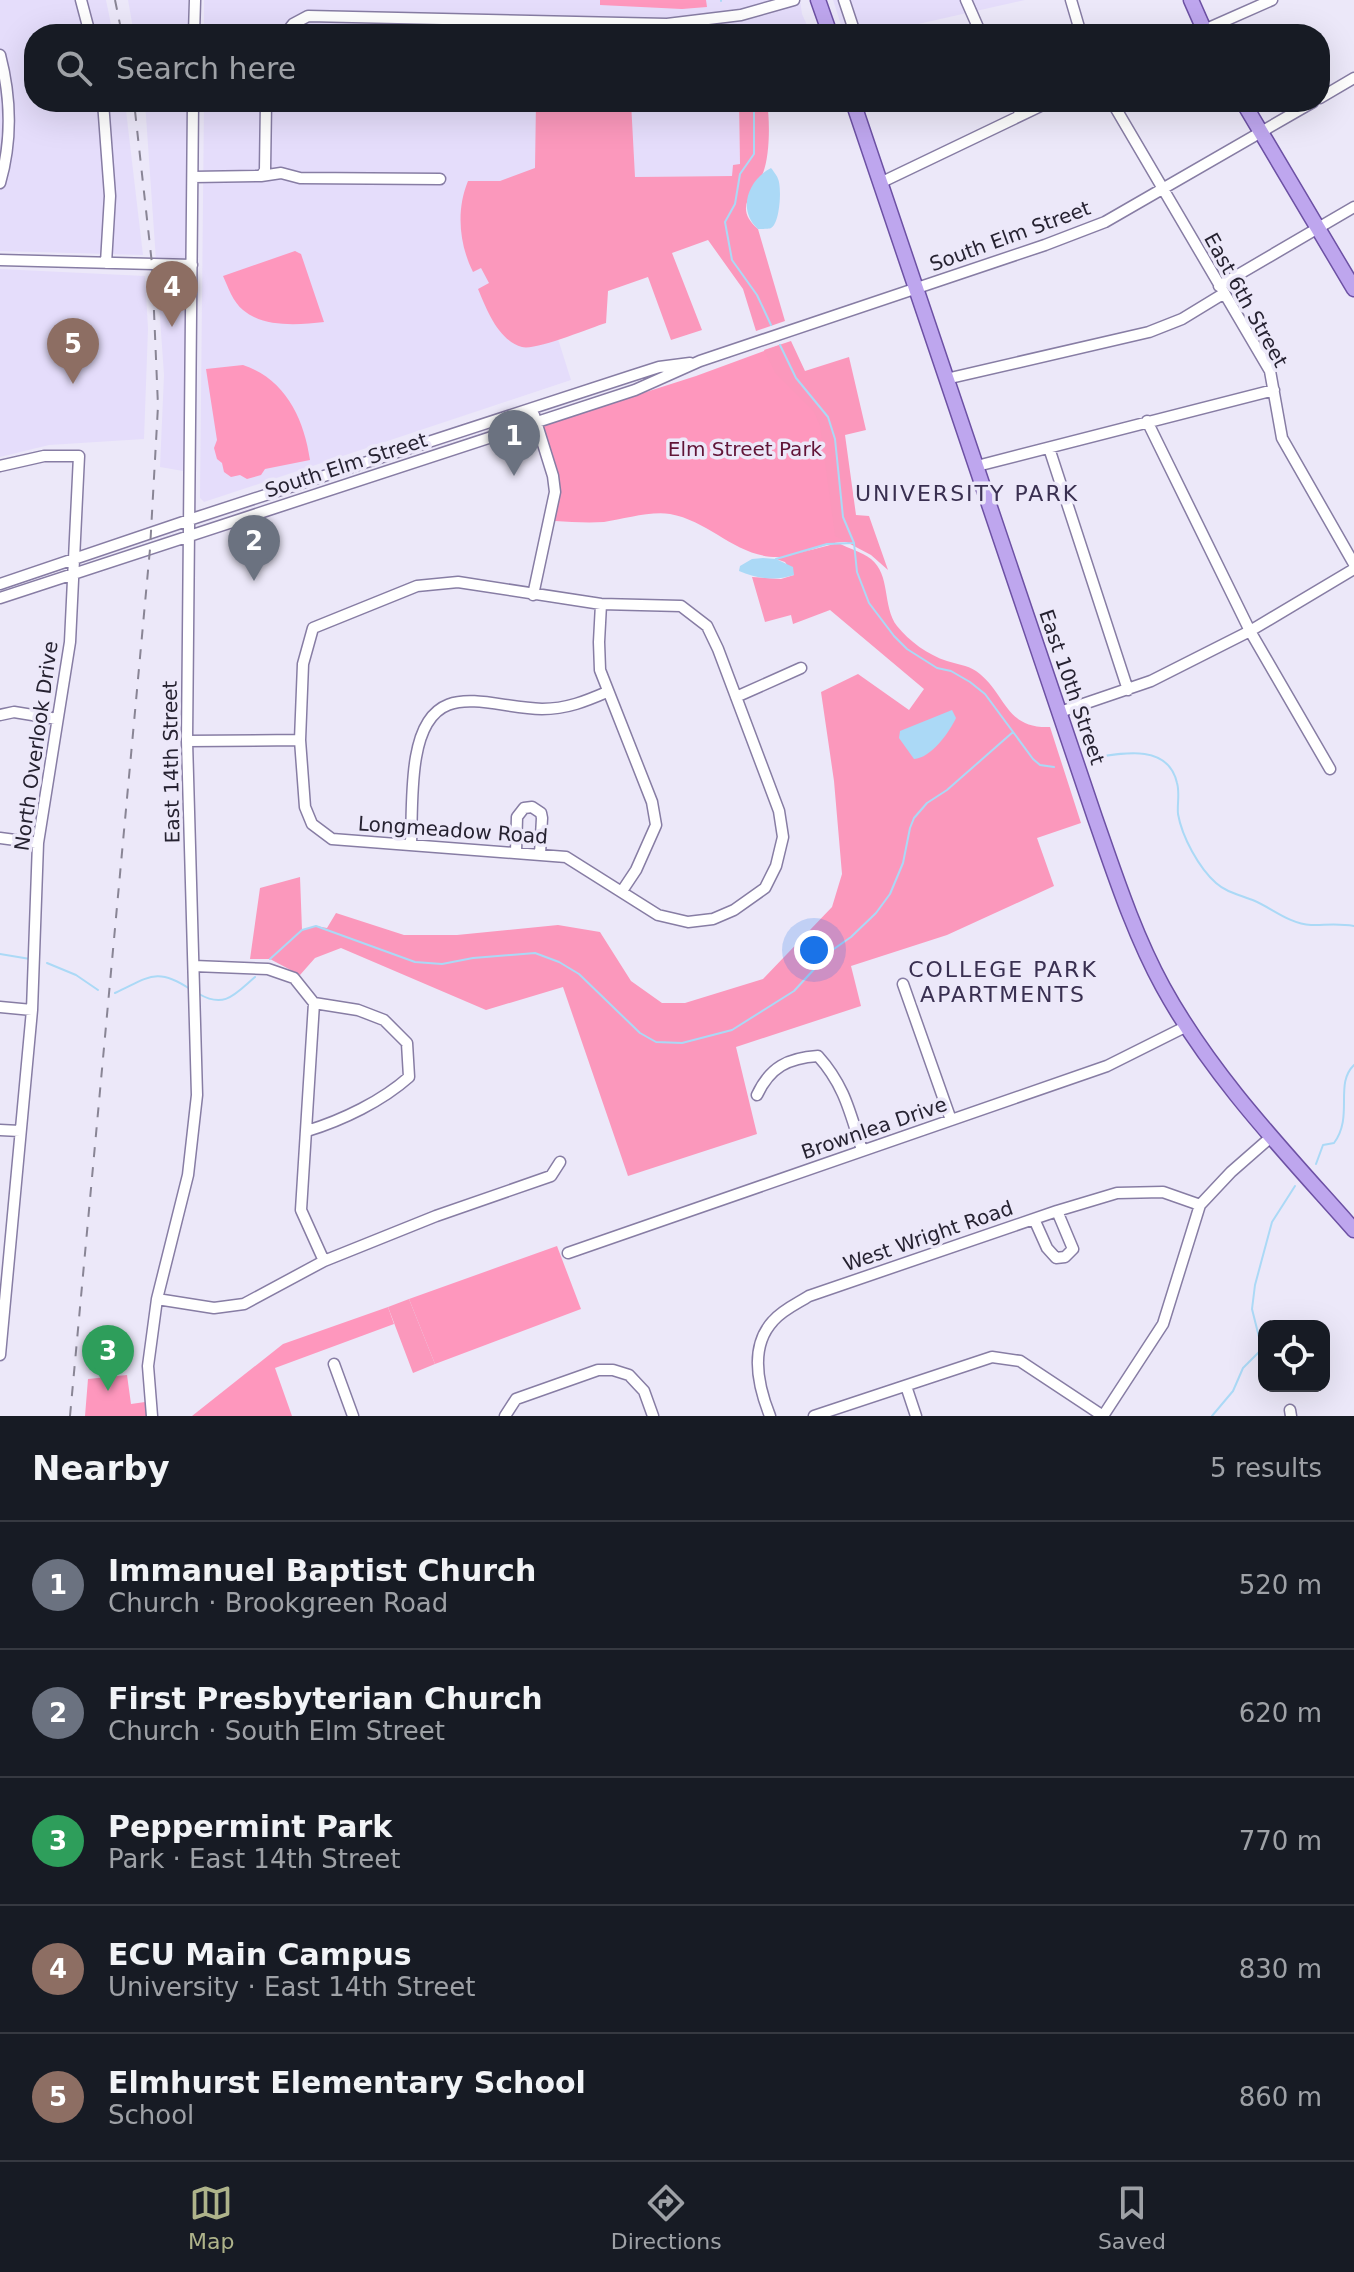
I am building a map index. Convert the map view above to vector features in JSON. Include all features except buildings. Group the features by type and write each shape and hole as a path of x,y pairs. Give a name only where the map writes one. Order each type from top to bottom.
{"main road":[{"path":"818,0 826,24"},
{"path":"1191,0 1199,24"},
{"name":"East 10th Street","path":"856,112 1062,720 1138,933 1187,1026 1271,1137 1354,1230"},
{"path":"1249,112 1354,289"}],"street":[{"path":"81,0 87,24"},
{"path":"194,24 195,0"},
{"path":"293,24 308,16 667,24 741,15 794,0"},
{"path":"844,0 852,24"},
{"path":"1071,0 1078,24"},
{"path":"1221,24 1272,0"},
{"path":"966,1 976,24"},
{"path":"0,55 9,125 8,148 0,183"},
{"path":"1330,92 1354,78"},
{"path":"104,112 110,196 106,263"},
{"name":"East 14th Street","path":"152,1416 148,1366 157,1299 188,1175 197,1095 187,741 193,112"},
{"path":"261,176 265,170 266,112"},
{"path":"880,183 1027,112"},
{"name":"East 6th Street","path":"1118,112 1270,371 1282,438 1354,566"},
{"name":"South Elm Street","path":"0,584 274,493 472,443 635,390 700,361 1105,222 1295,112"},
{"path":"193,177 281,173 300,178 440,179"},
{"path":"946,379 1149,332 1182,319 1221,290 1354,207"},
{"path":"0,260 192,265"},
{"name":"South Elm Street","path":"0,598 279,507 468,430 659,367 700,361"},
{"path":"659,367 663,379"},
{"path":"631,376 635,390"},
{"path":"977,466 1274,390"},
{"path":"532,409 555,492 533,595"},
{"path":"1147,421 1250,631 1330,769"},
{"path":"468,430 472,443"},
{"path":"1049,448 1128,690"},
{"name":"North Overlook Drive","path":"0,466 44,456 79,456 70,642 38,843 32,1010 0,1355"},
{"path":"274,493 279,507"},
{"path":"1062,720 1250,631 1354,566"},
{"name":"Longmeadow Road","path":"458,582 601,604 681,606 707,626 779,811 783,837 776,866 765,888 734,910 713,919 688,922 658,915 566,857 332,839 312,824 305,807 300,740 303,664 313,628 417,586 458,582"},
{"path":"601,604 600,670 652,802 656,825 636,870 622,891"},
{"path":"736,697 801,668"},
{"path":"411,844 416,757 427,720 443,705 465,701 542,709 575,706 607,692"},
{"path":"0,715 14,712 57,719"},
{"path":"187,741 300,740"},
{"path":"516,852 517,817 524,808 532,807 541,813 540,854"},
{"path":"0,838 38,843"},
{"path":"194,966 268,969 294,978 314,1003 301,1210 324,1261"},
{"path":"903,984 951,1120"},
{"path":"307,1131 326,1125 393,1091 409,1077 407,1043 384,1020 358,1010 314,1003"},
{"path":"0,1007 32,1010"},
{"name":"Brownlea Drive","path":"568,1253 1107,1066 1187,1026"},
{"path":"757,1095 764,1079 779,1065 799,1057 818,1056 835,1075 843,1090 862,1150"},
{"path":"0,1130 20,1131"},
{"path":"814,1416 992,1357 1020,1361 1103,1416 1163,1324 1200,1205 1271,1137"},
{"path":"157,1299 214,1308 244,1304 324,1261 436,1216 551,1176 560,1162"},
{"name":"West Wright Road","path":"770,1416 761,1394 757,1361 761,1338 774,1319 809,1296 1117,1193 1163,1192 1200,1205"},
{"path":"1034,1219 1047,1248 1056,1258 1065,1257 1073,1249 1057,1211"},
{"path":"334,1364 353,1416"},
{"path":"505,1416 516,1399 598,1370 629,1375 644,1391 653,1416"},
{"path":"906,1386 916,1416"}],"shaded area":[{"path":"0,0 106,0 111,24 24,24 24,112 126,112 143,255 0,251"},
{"path":"128,0 188,0 188,24 132,24"},
{"path":"204,0 800,0 806,24 204,24"},
{"path":"833,0 1025,0 918,24 841,24"},
{"path":"146,112 187,112 183,471 160,467 164,375"},
{"path":"204,112 739,112 740,165 733,176 634,177 558,339 571,380 204,502 200,498"},
{"path":"536,112 632,112 635,177 732,176 733,165 740,164 739,112 768,112 765,166 746,207 747,214 758,229 785,321 756,331 743,289 708,240 672,253 702,330 671,340 648,277 608,291 606,323 529,347 514,343 494,323 478,289 489,283 481,268 473,272 468,261 462,239 462,204 468,181 500,181 535,168"},
{"path":"0,269 145,276 148,329 144,439 49,445 0,457"},
{"path":"791,341 805,371 849,357 866,430 845,435 856,515 869,516 888,570 871,555 835,536 820,426 814,412 775,373 764,350"},
{"path":"838,543 871,559 877,566 892,618 913,642 940,658 976,671 1014,716 1023,722 1050,727 1081,823 1037,838 1054,886 947,935 851,966 861,1006 736,1047 757,1134 628,1176 563,987 486,1010 341,948 315,958 300,975 270,959 250,959 260,888 300,877 302,930 316,926 327,928 336,913 404,935 457,935 558,925 600,932 631,981 662,1003 685,1003 763,979 832,907 842,874 834,781 821,692 858,674 909,710 924,689 830,610 793,624 791,615 765,622 752,577 781,579 794,575 785,562 776,559"},
{"path":"409,1299 435,1364 413,1373 388,1307"}],"green space":[{"path":"600,0 706,0 707,7 682,9 600,5"},
{"path":"295,251 301,254 324,322 271,322 251,316 239,307 223,276"},
{"name":"Elm Street Park","path":"780,345 812,395 854,543 834,543 777,557 749,551 698,524 670,514 646,514 604,522 555,521 559,481 543,425 696,376"},
{"path":"243,365 270,380 290,402 303,429 310,460 265,469 261,475 247,479 240,475 231,477 224,472 214,448 217,440 206,369"},
{"path":"557,1246 581,1309 435,1364 409,1299"},
{"path":"388,1307 394,1324 275,1368 292,1416 192,1416 283,1344"},
{"path":"127,1375 131,1404 145,1402 147,1416 85,1416 88,1379"}],"water":[{"path":"771,168 779,183 778,213 771,228 758,229 748,213 748,196 756,180"},
{"path":"752,559 776,559 793,567 794,575 766,578 739,571 740,566"},
{"path":"952,710 956,718 944,737 933,750 914,759 899,738 900,731"}],"waterway":[{"path":"754,112 754,154 740,174 735,204 725,222 732,260 757,295 771,325"},
{"path":"780,345 796,378 828,417 835,439 843,517 854,543 857,572 869,603 907,649 937,668 951,671 985,694 1033,759 1040,765 1054,767"},
{"path":"776,559 827,544 853,543"},
{"path":"270,959 302,930 316,926 415,962 442,964 535,953 579,974 640,1033 656,1042 682,1043 732,1030 794,991 831,951 876,913 890,894 903,863 914,818 927,803 947,790 1013,732"},
{"path":"1093,758 1130,753 1154,756 1164,762 1172,770 1177,783 1178,814 1187,842 1203,869 1229,892 1255,901 1296,922 1354,926"},
{"path":"0,954 30,959"},
{"path":"47,963 76,975 98,990"},
{"path":"115,993 144,979 160,976 190,989"},
{"path":"199,994 223,1000 255,977"},
{"path":"1316,1164 1323,1145 1334,1143 1340,1133 1345,1081 1354,1065"},
{"path":"1212,1416 1233,1391 1243,1368 1262,1349 1252,1309 1255,1285 1272,1222 1295,1186"}],"railway":[{"path":"115,0 120,24"},
{"path":"70,1416 150,549 158,406 152,264 135,112"}],"place":[{"name":"ECU Main Campus","path":"172,327"},
{"name":"Elmhurst Elementary School","path":"73,384"},
{"name":"Immanuel Baptist Church","path":"514,476"},
{"name":"First Presbyterian Church","path":"254,581"},
{"name":"Peppermint Park","path":"108,1391"}],"district":[{"name":"UNIVERSITY PARK","path":"967,493"},
{"name":"COLLEGE PARK APARTMENTS","path":"1003,982"}]}
